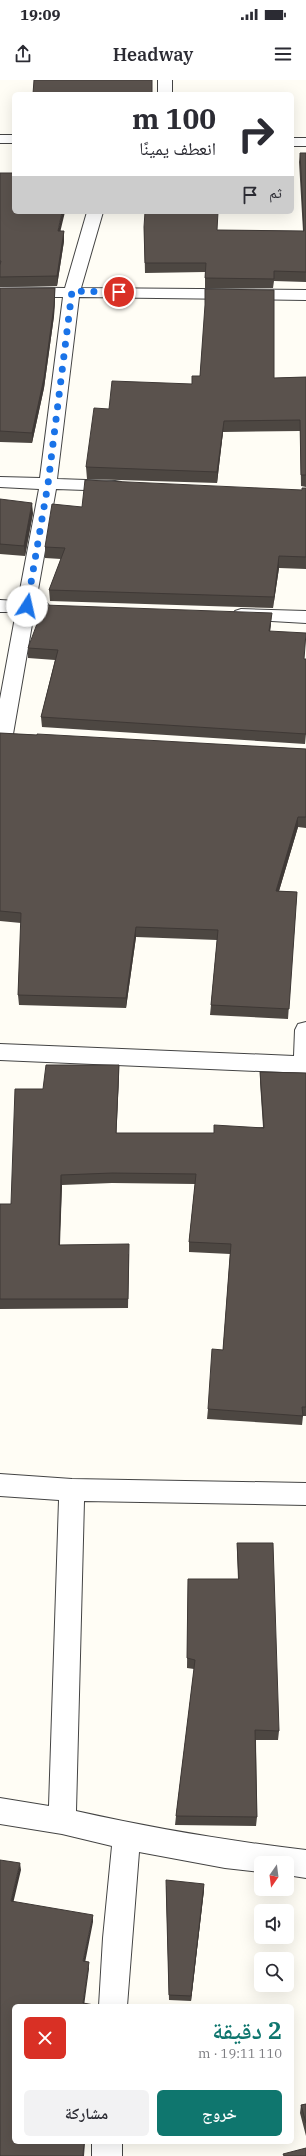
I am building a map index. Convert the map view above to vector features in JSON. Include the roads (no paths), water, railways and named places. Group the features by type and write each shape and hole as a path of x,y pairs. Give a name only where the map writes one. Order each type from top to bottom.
{"street":[{"path":"165,80 165,92"},
{"path":"0,139 12,139"},
{"path":"294,142 306,142"},
{"path":"7,734 48,484 72,291 94,214"},
{"path":"0,292 72,291 306,295"},
{"path":"0,482 134,487"},
{"path":"0,606 58,608"},
{"path":"226,614 306,618"},
{"path":"0,1052 305,1065 306,1030"},
{"path":"0,1485 72,1490 306,1494"},
{"path":"62,1821 72,1490"},
{"path":"0,1811 62,1821 127,1836 225,1854 306,1864"},
{"path":"113,2004 117,1938 127,1836"},
{"path":"106,2156 107,2144"}]}
